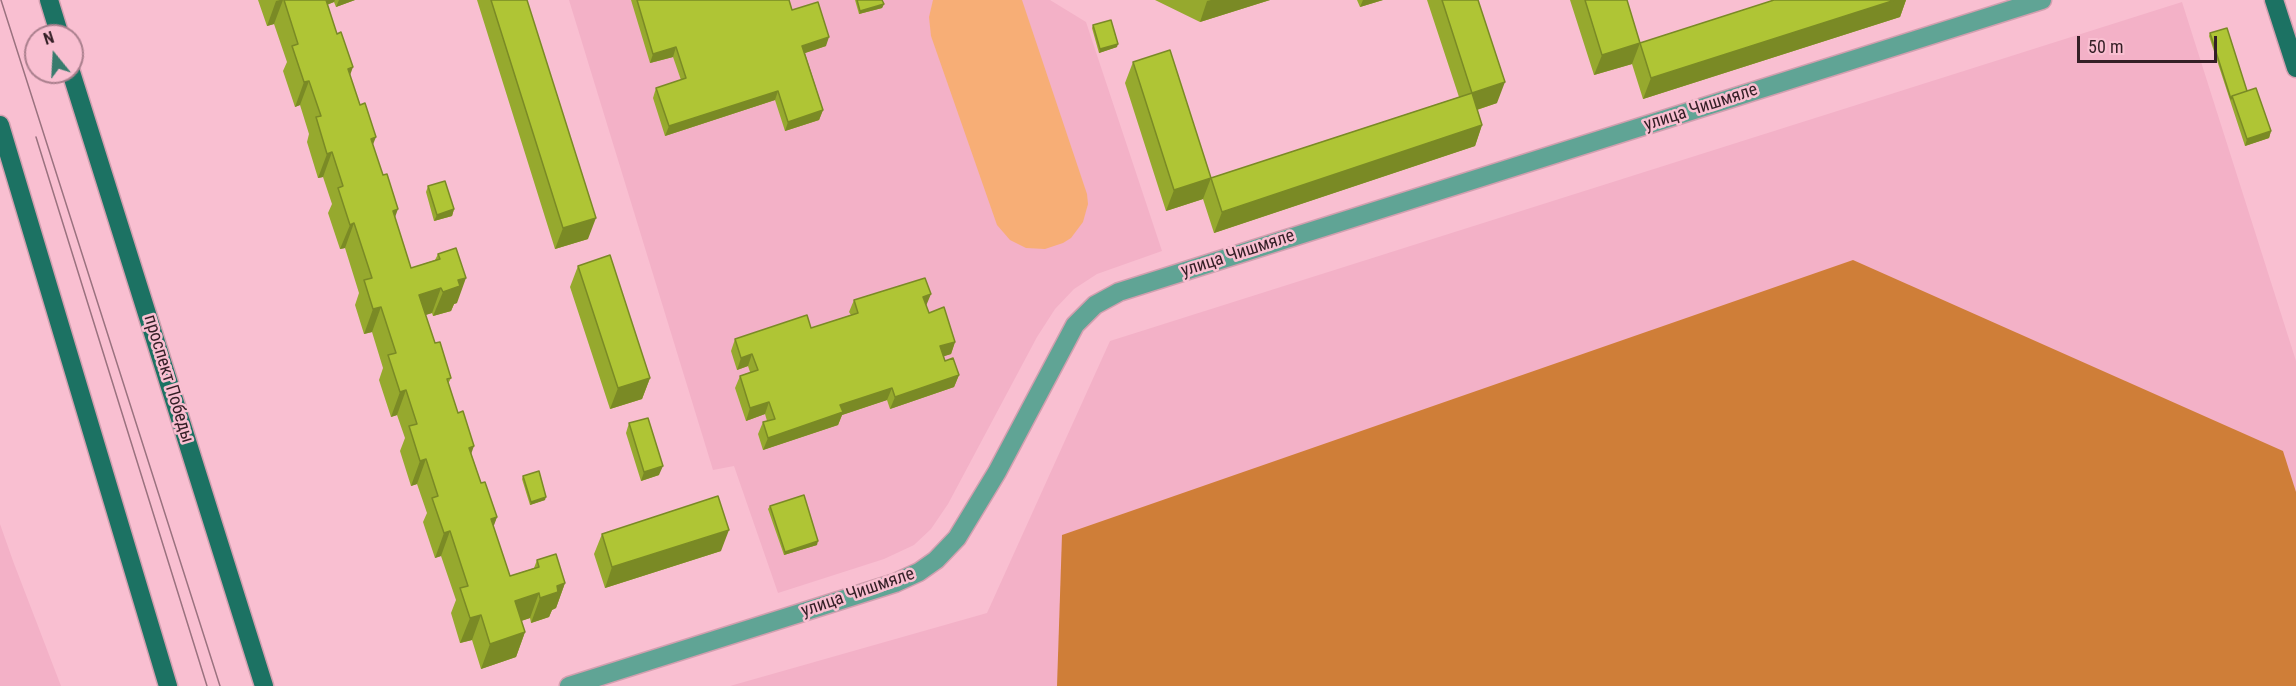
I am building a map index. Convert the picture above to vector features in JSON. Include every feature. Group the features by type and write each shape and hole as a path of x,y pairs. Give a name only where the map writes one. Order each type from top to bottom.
{"main road":[{"path":"49,0 56,24"},
{"path":"2274,0 2296,68"},
{"name":"проспект Победы","path":"75,84 264,686"},
{"path":"0,125 168,686"}],"street":[{"name":"улица Чишмяле","path":"569,686 896,584 936,560 957,538 997,472 1076,325 1095,305 1119,292 2042,0"}],"shaded area":[{"path":"569,0 1050,0 1086,22 1162,251 1097,274 1074,289 1055,309 1037,337 948,504 931,529 914,545 884,559 778,593 734,466 713,470"},
{"path":"933,0 1022,0 1087,194 1088,204 1083,222 1071,238 1063,243 1045,249 1026,248 1010,240 997,225 931,36 929,17"},
{"path":"2182,2 2296,361 2296,686 730,686 987,613 1110,341"},
{"path":"1853,260 2283,451 2296,492 2296,686 1057,686 1062,535"},
{"path":"0,524 13,561 61,686 0,686"}],"building":[{"path":"284,0 326,0 337,34 341,32 353,67 348,69 360,105 365,103 376,137 371,139 383,175 387,174 398,209 393,211 411,268 440,259 438,254 456,248 466,278 458,280 460,286 443,292 441,288 419,295 435,343 440,342 451,378 447,379 458,413 463,411 474,446 469,448 481,483 485,482 497,517 491,519 510,576 539,567 537,560 556,554 565,583 557,586 558,592 540,598 539,593 515,601 525,632 490,644 481,615 470,618 460,588 468,586 450,531 444,533 432,498 438,496 426,459 420,461 409,426 417,424 406,390 400,392 388,355 396,353 381,307 373,309 364,280 372,278 354,223 350,225 338,188 343,186 332,152 327,154 316,117 321,116 309,81 304,82 292,46 298,44"},
{"path":"491,0 527,0 596,218 563,228"},
{"path":"637,0 789,0 792,10 818,2 829,37 802,46 823,110 788,122 778,91 669,126 656,88 686,78 676,47 653,54"},
{"path":"857,0 882,0 884,4 860,11"},
{"path":"1442,0 1478,0 1505,82 1472,93"},
{"path":"1585,0 1627,0 1640,43 1602,55"},
{"path":"1774,0 1895,0 1651,78 1640,43"},
{"path":"1111,20 1118,44 1100,49 1093,25"},
{"path":"2227,28 2247,91 2232,96 2231,99 2210,33"},
{"path":"1170,50 1211,178 1174,190 1133,62"},
{"path":"2256,88 2271,131 2247,139 2232,96"},
{"path":"1472,93 1482,125 1222,212 1211,178"},
{"path":"445,181 454,209 437,215 428,186"},
{"path":"610,255 650,378 618,388 578,266"},
{"path":"925,278 931,294 923,297 929,313 944,307 955,342 940,346 945,361 953,358 959,375 895,397 892,388 840,405 843,412 768,438 763,422 775,419 769,402 750,408 740,376 758,370 752,354 741,358 735,339 807,315 811,328 858,313 854,300"},
{"path":"648,418 663,466 644,472 629,423"},
{"path":"539,471 546,497 531,502 523,476"},
{"path":"804,495 818,541 785,552 770,506"},
{"path":"718,496 729,530 612,567 602,534"}],"tram line":[{"path":"1,0 220,686"},
{"path":"36,137 207,686"}]}
